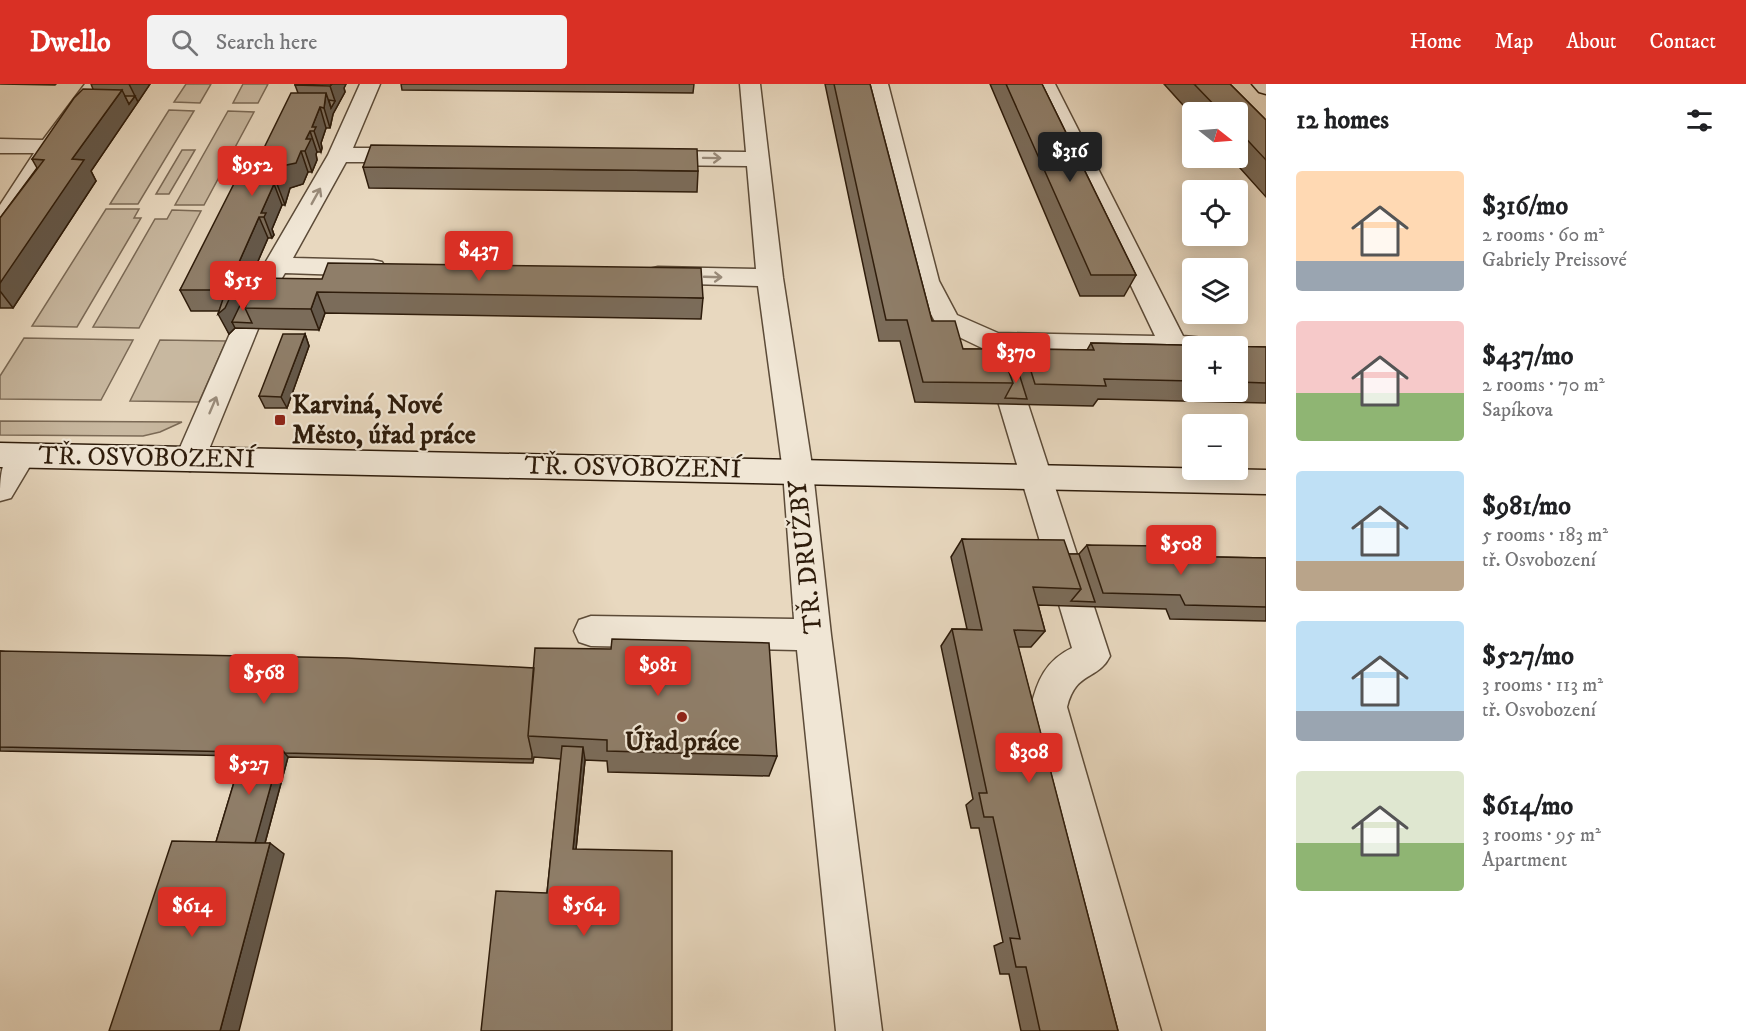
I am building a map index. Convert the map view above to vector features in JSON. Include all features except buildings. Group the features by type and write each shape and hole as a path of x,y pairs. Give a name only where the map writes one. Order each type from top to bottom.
{"street":[{"path":"0,223 49,147 95,84"},
{"path":"258,299 339,155 370,84"},
{"name":"TŘ. DRUŽBY","path":"750,84 770,278 798,472 813,635 859,1031"},
{"path":"878,84 927,281 947,321 994,342 1182,346"},
{"path":"1045,84 1174,346"},
{"path":"1262,84 1266,88"},
{"path":"0,146 49,147"},
{"path":"339,155 435,156"},
{"path":"626,158 758,159"},
{"path":"277,265 394,268"},
{"path":"629,275 770,278"},
{"path":"190,459 245,329"},
{"path":"994,342 1092,656 1071,665 1054,681 1049,707 1138,1031"},
{"path":"0,489 10,455"},
{"name":"TŘ. OSVOBOZENÍ","path":"10,455 1266,482"},
{"path":"591,631 813,635"}],"shaded area":[{"path":"186,84 211,84 200,103 174,102"},
{"path":"243,84 268,84 258,103 233,103"},
{"path":"169,110 194,111 138,204 110,204"},
{"path":"228,111 254,112 204,205 175,205"},
{"path":"182,150 195,150 169,194 156,194"},
{"path":"106,209 139,209 134,218 141,218 77,327 32,326"},
{"path":"172,210 201,211 139,328 93,327 155,219 167,219"},
{"path":"24,338 133,340 101,400 0,399 0,376"},
{"path":"160,340 226,341 199,402 130,401"},
{"path":"0,421 182,422 160,432 143,436 0,435"}],"place":[{"name":"Karviná, Nové Město, úřad práce","path":"280,420"},
{"name":"Úřad práce","path":"682,717"}]}
